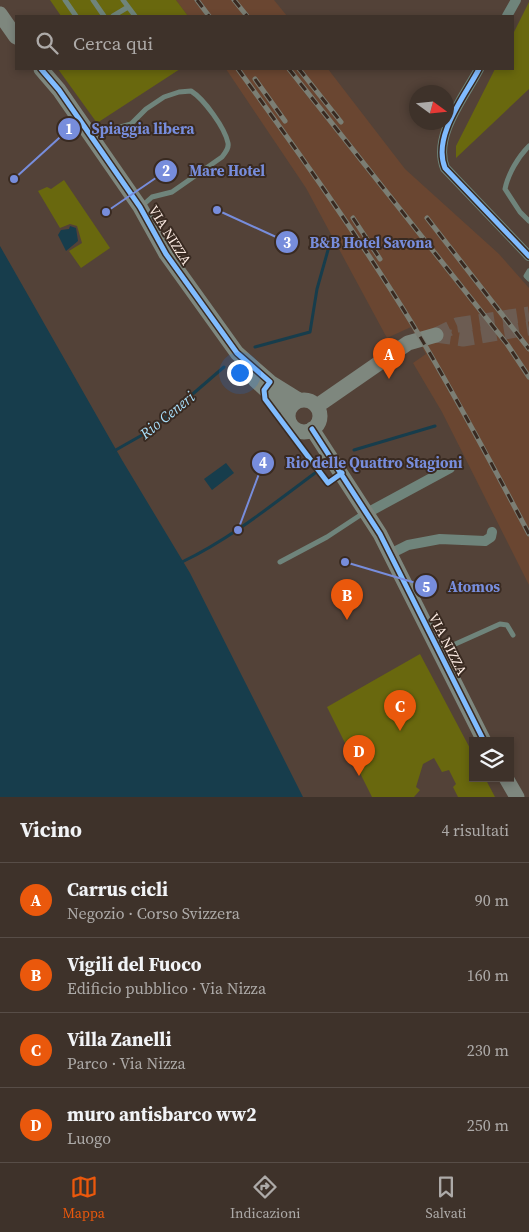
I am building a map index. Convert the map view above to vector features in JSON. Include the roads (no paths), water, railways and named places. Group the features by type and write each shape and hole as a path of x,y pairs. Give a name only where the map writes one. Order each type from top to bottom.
{"main road":[{"path":"0,14 15,36"},
{"name":"VIA NIZZA","path":"41,70 60,90 140,207 166,254 237,353 247,363 251,376 276,400 294,405"},
{"path":"317,406 408,343 436,335"},
{"path":"308,400 317,406 320,416 312,430 302,432 293,428 288,419 294,405 308,400"},
{"name":"VIA NIZZA","path":"312,430 366,513 390,554 482,737"},
{"path":"508,782 517,797"}],"street":[{"path":"508,15 516,0"},
{"path":"478,70 449,126 442,148 442,160 445,168 529,256"},
{"path":"366,513 450,468"},
{"path":"390,554 408,545 431,540 485,540 491,537 492,532"}],"lane":[{"path":"64,0 75,15"},
{"path":"93,0 103,15"},
{"path":"123,0 134,15"},
{"path":"115,15 128,7"},
{"path":"90,136 131,124 146,108 164,97 179,92 191,91 210,110 228,144 222,157 172,192 152,197 140,207"},
{"path":"529,146 521,154 507,180 505,189 529,222"},
{"path":"529,272 526,276 529,279"},
{"path":"280,562 328,537 366,513"},
{"path":"439,651 500,624 507,626 513,635"}],"water":[{"path":"70,226 76,228 78,241 66,251 58,235 61,230 69,229"},
{"path":"0,246 122,460 190,573 303,797 0,797"},
{"path":"226,463 234,473 212,490 204,479"}],"waterway":[{"name":"Rio Ceneri","path":"255,347 310,332 317,289 330,243"},
{"name":"Rio Ceneri","path":"114,451 151,430 224,367"},
{"path":"354,450 435,426"},
{"path":"182,562 234,532 315,473"}],"tunnel":[{"path":"436,335 457,325 529,314"},
{"path":"436,335 463,339 529,328"}],"railway":[{"path":"197,0 208,15"},
{"path":"234,0 246,15"},
{"path":"239,70 328,196 413,325 487,455 529,534"},
{"path":"290,70 507,344 529,377"},
{"path":"300,70 341,122"},
{"path":"255,79 285,121"},
{"path":"353,218 380,259"},
{"path":"427,218 529,349"}],"place":[{"name":"Spiaggia libera","path":"14,179"},
{"name":"B&B Hotel Savona","path":"217,210"},
{"name":"Mare Hotel","path":"106,212"},
{"name":"Carrus cicli","path":"389,379"},
{"name":"Rio delle Quattro Stagioni","path":"238,530"},
{"name":"Atomos","path":"345,562"},
{"name":"Vigili del Fuoco","path":"347,620"},
{"name":"Villa Zanelli","path":"400,731"},
{"name":"muro antisbarco ww2","path":"359,776"}]}
